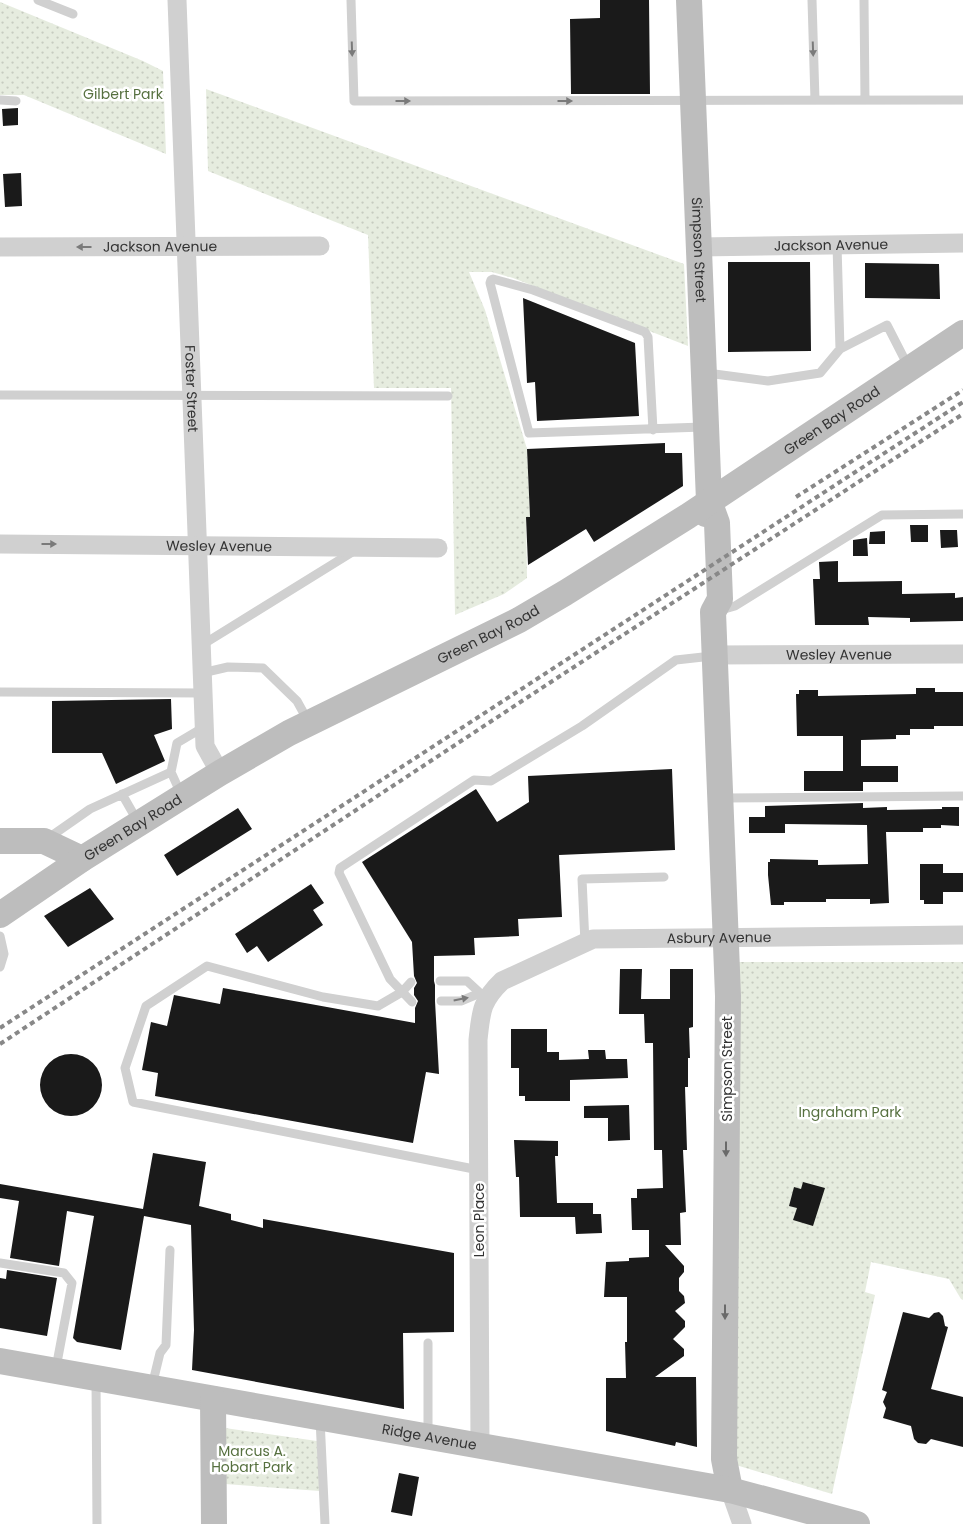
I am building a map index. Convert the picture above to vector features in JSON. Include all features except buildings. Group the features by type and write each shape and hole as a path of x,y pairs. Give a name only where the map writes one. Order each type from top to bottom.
{"street":[{"name":"Foster Street","path":"177,0 205,746 220,774"},
{"name":"Simpson Street","path":"689,0 709,501 717,523 720,599 713,612 728,996 724,1460 730,1490 742,1524"},
{"name":"Jackson Avenue","path":"699,247 963,243"},
{"name":"Jackson Avenue","path":"0,247 186,248 320,246"},
{"name":"Green Bay Road","path":"0,915 82,860 220,774 310,723 519,620 709,501 963,333"},
{"name":"Wesley Avenue","path":"0,544 438,548"},
{"name":"Wesley Avenue","path":"715,655 963,654"},
{"path":"0,841 44,841 82,860"},
{"name":"Asbury Avenue","path":"484,995 502,981 593,939 963,935"},
{"name":"Leon Place","path":"480,1446 478,1040 484,995"},
{"name":"Ridge Avenue","path":"0,1361 730,1490 857,1524"},
{"path":"213,1399 214,1524"}],"lane":[{"path":"38,0 73,14"},
{"path":"351,0 354,101 963,100"},
{"path":"812,0 815,100"},
{"path":"864,0 865,100"},
{"path":"0,100 16,101"},
{"path":"837,245 840,349"},
{"path":"653,430 648,337 645,332 533,290 491,280 490,283 529,433 653,430 706,427"},
{"path":"704,373 768,381 820,373 840,349 887,325 909,369"},
{"path":"0,395 448,396"},
{"path":"713,612 736,606 882,515 963,514"},
{"path":"201,645 360,547"},
{"path":"412,1002 390,979 342,882 339,873 340,868 474,780 491,781 582,726 676,660 715,655"},
{"path":"202,673 228,667 264,668 297,701 310,723"},
{"path":"0,692 203,693"},
{"path":"182,797 171,772 177,743 204,727"},
{"path":"44,841 90,809 171,772"},
{"path":"122,794 139,824"},
{"path":"721,798 963,796"},
{"path":"585,943 582,879 664,877"},
{"path":"0,936 4,954 0,967"},
{"path":"410,982 402,992 378,1006 323,998 207,966 146,1006 125,1068 133,1102 479,1170"},
{"path":"440,981 467,981 484,995"},
{"path":"441,1001 461,1000 484,995"},
{"path":"152,1388 160,1353 166,1345 170,1250"},
{"path":"0,1263 64,1273 72,1283 56,1371"},
{"path":"428,1343 428,1437"},
{"path":"96,1378 97,1524"},
{"path":"320,1418 325,1524"}],"green space":[{"name":"Gilbert Park","path":"0,2 163,71 166,154 24,95 0,95"},
{"path":"206,89 684,264 688,346 513,278 492,272 469,272 485,310 527,449 530,517 526,518 527,578 504,594 455,615 451,388 374,388 368,235 208,171"},
{"name":"Ingraham Park","path":"738,962 963,962 963,1300 949,1279 871,1262 865,1292 875,1295 832,1494 736,1465"},
{"name":"Marcus A. Hobart Park","path":"225,1428 317,1441 320,1491 225,1484"}],"railway":[{"path":"796,497 963,390"},
{"path":"0,1028 963,402"},
{"path":"0,1044 963,414"}]}
